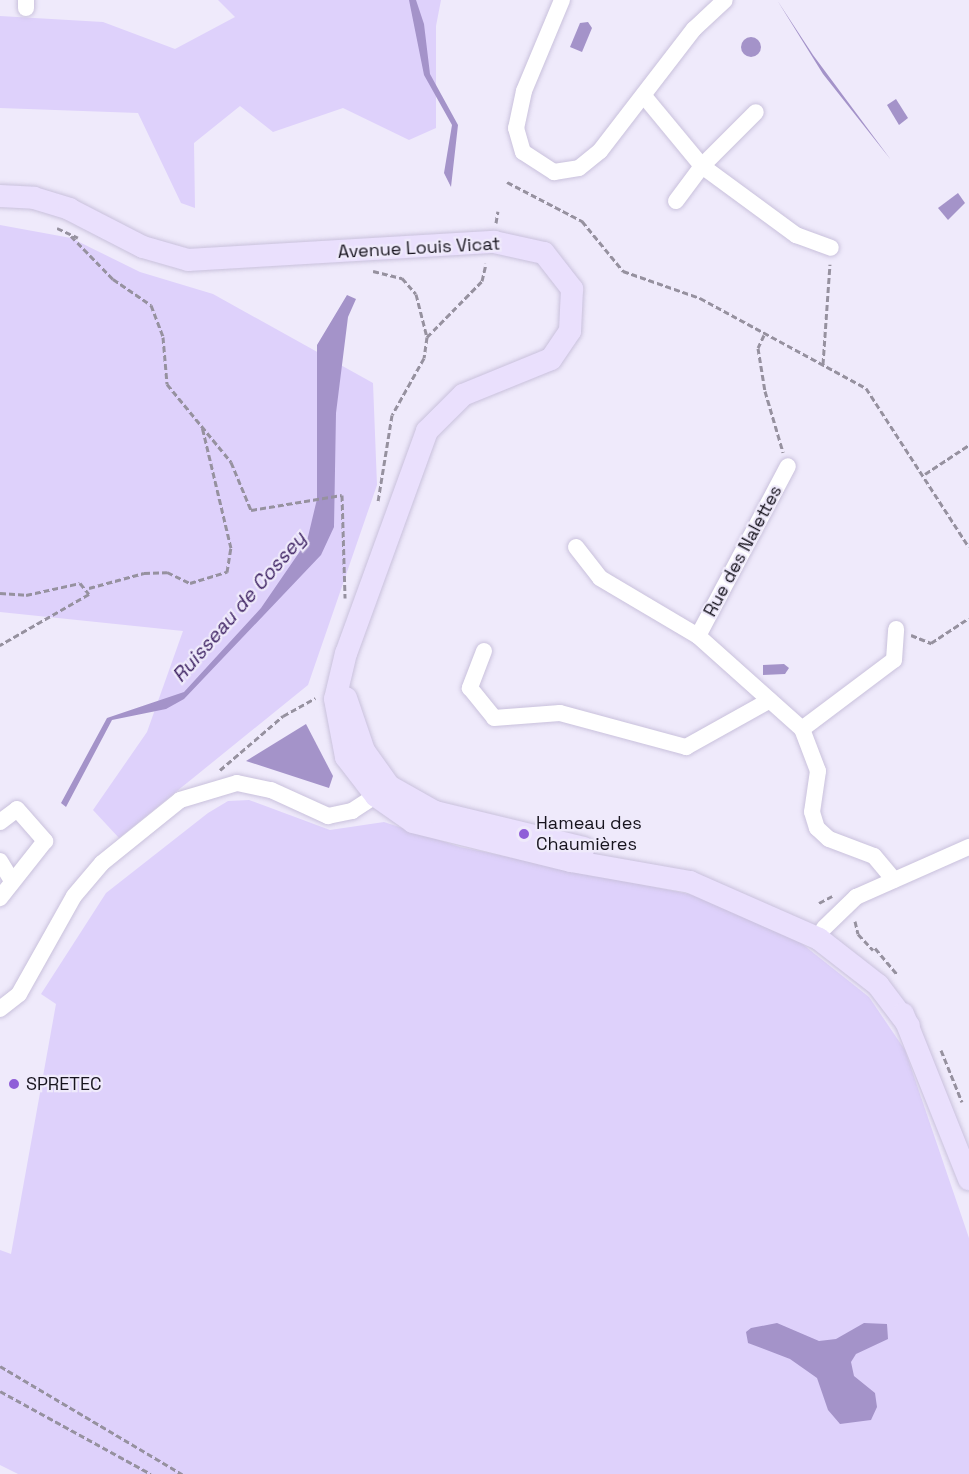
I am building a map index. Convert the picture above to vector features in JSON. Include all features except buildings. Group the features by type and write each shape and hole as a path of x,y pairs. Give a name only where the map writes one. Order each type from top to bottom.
{"main road":[{"name":"Avenue Louis Vicat","path":"0,196 34,198 69,209 143,248 180,259 494,242 544,253 564,274 575,301 562,346 535,369 463,395 427,431 349,617 342,669 351,723 383,791"},
{"path":"383,791 461,820 695,869 822,933 878,985 909,1026 969,1179"}],"street":[{"path":"562,0 518,111 516,128 523,152 543,169 579,168 600,151 694,29 725,0"},
{"path":"644,96 702,166 796,235 831,248"},
{"path":"676,201 702,166 756,112"},
{"name":"Rue des Nalettes","path":"698,636 788,466"},
{"name":"Rue des Nalettes","path":"576,547 600,578 698,636 802,729 818,771 812,812 817,828 829,839 874,856 894,880"},
{"path":"802,729 894,660 896,629"},
{"path":"484,651 470,688 494,718 560,712 686,747 770,700"},
{"path":"0,1009 20,994 75,896 102,864 156,817 199,790 254,785 328,816 352,812 383,791"},
{"path":"0,822 17,809 45,841 0,898"},
{"path":"822,933 856,897 969,847"},
{"path":"0,861 12,881"}],"path":[{"path":"507,182 582,221 623,271 700,298 764,335 866,388 924,474 969,547"},
{"path":"69,209 68,233 113,279 151,305 163,337 167,384 231,462 251,510 273,510 335,494 342,495 346,526 349,617"},
{"path":"52,225 92,244"},
{"path":"823,364 831,248"},
{"path":"427,337 482,281 493,256"},
{"path":"367,270 402,278 416,294 427,337 424,358 392,415 376,508"},
{"path":"764,335 758,348 765,391 788,466"},
{"path":"0,645 73,607 89,588 144,573 167,572 190,584 226,572 231,548 202,426"},
{"path":"924,474 969,445"},
{"path":"0,592 26,595 80,583 89,588"},
{"path":"349,617 347,602 352,583"},
{"path":"896,629 931,643 969,618"},
{"path":"199,790 283,716 322,695"},
{"path":"854,918 858,934 873,950"},
{"path":"0,1366 182,1474"},
{"path":"0,1391 151,1474"}],"shaded area":[{"path":"218,0 441,0 436,26 436,128 409,140 343,108 273,132 240,106 194,143 195,208 181,203 138,113 0,108 0,16 103,22 175,49 235,17"},
{"path":"409,0 416,0 424,24 430,74 458,125 451,187 444,173 452,125 424,75"},
{"path":"777,0 813,55 891,160 823,74"},
{"path":"588,22 592,28 582,52 570,47 580,23"},
{"path":"751,37 758,40 761,47 758,54 751,57 744,54 741,47 744,40"},
{"path":"896,99 908,118 899,125 887,105"},
{"path":"958,193 965,203 948,220 938,208"},
{"path":"0,225 71,238 140,272 213,294 373,383 377,485 308,685 119,838 93,810 147,732 183,631 0,612"},
{"path":"347,295 356,299 348,317 336,413 334,527 321,555 184,699 166,709 112,720 66,807 61,803 107,718 184,692 261,608 307,541 317,499 317,345"},
{"path":"784,664 789,668 785,674 763,675 763,665"},
{"path":"306,724 333,776 329,788 246,761"},
{"path":"249,800 330,830 384,822 460,847 698,896 801,943 869,997 905,1050 969,1238 969,1474 18,1474 0,1465 0,1250 11,1254 56,1004 41,994 106,893 208,813 228,801"},
{"path":"777,1323 819,1341 836,1339 864,1323 887,1324 888,1339 856,1354 851,1362 854,1376 875,1393 877,1407 871,1420 840,1424 828,1410 817,1378 790,1359 748,1343 746,1332 751,1328"}],"place":[{"name":"Hameau des Chaumières","path":"524,834"},
{"name":"SPRETEC","path":"14,1084"}],"water label":[{"name":"Ruisseau de Cossey","path":"239,607"}]}
